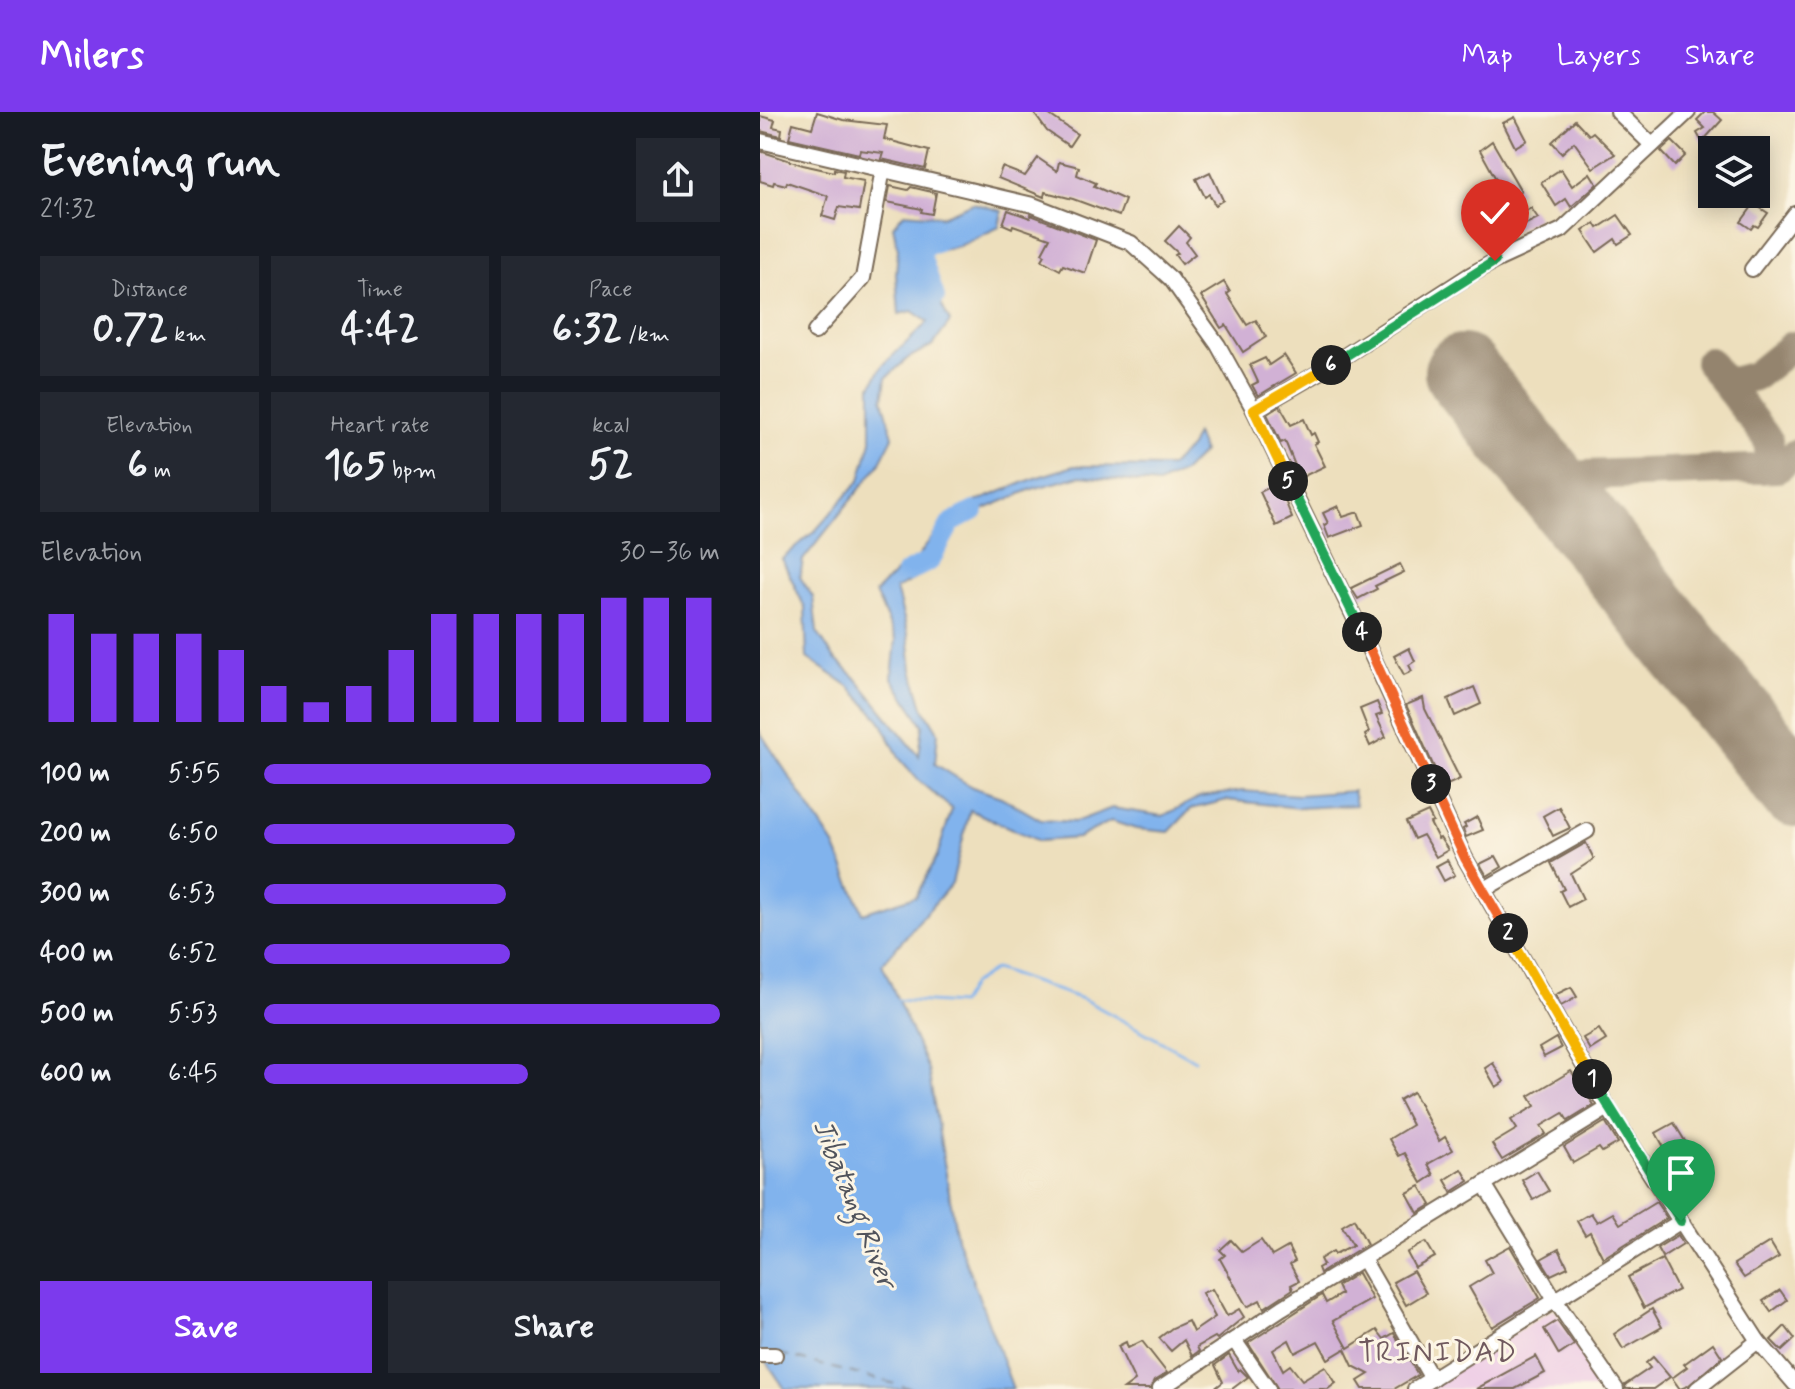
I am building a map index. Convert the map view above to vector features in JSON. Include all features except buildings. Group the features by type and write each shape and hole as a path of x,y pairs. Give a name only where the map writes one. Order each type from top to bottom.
{"street":[{"path":"1618,112 1652,145"},
{"path":"1254,410 1320,372 1470,275 1562,230 1688,112"},
{"path":"760,141 1033,205 1131,243 1171,279 1218,345 1254,410 1360,629 1465,858 1483,890 1608,1108 1758,1341 1795,1384"},
{"path":"815,332 863,278 883,169"},
{"path":"1752,269 1795,214"},
{"path":"1483,890 1587,831"},
{"path":"1160,1389 1608,1108"},
{"path":"1484,1184 1555,1300 1616,1389"},
{"path":"1415,1389 1681,1221"},
{"path":"1363,1259 1432,1379"},
{"path":"1234,1340 1268,1389"},
{"path":"1697,1389 1758,1341"}],"shaded area":[{"path":"1554,1309 1605,1389 1423,1389"}],"water":[{"name":"Jibatang River","path":"973,203 1002,211 999,227 959,246 917,255 950,322 933,345 908,358 886,378 883,399 893,437 878,466 803,560 800,577 813,597 817,632 835,659 855,677 919,756 923,725 892,678 896,639 875,593 895,573 915,561 943,523 973,503 1074,466 1170,467 1190,447 1196,434 1203,452 1185,471 1158,484 1080,476 1032,489 951,523 918,577 896,589 908,634 912,670 923,707 938,732 935,764 972,787 1001,797 1041,820 1075,822 1112,808 1163,816 1200,797 1242,791 1299,795 1353,791 1356,805 1299,808 1227,800 1191,809 1169,832 1136,829 1111,821 1078,838 1039,841 970,810 952,883 882,964 928,1069 957,1238 1013,1389 785,1389 760,1352 760,732 834,845 863,913 916,896 937,856 952,809 919,781 900,759 880,720 850,687 807,658 805,608 782,559 816,530 860,480 871,441 871,386 883,365 928,322 912,311 899,314 898,249 893,226 904,213 942,216"}],"waterway":[{"path":"935,297 918,247 936,243"},
{"path":"906,573 930,561 951,523 974,511"},
{"path":"896,1000 960,1004 972,984 995,969 1085,1000 1195,1060"}],"ferry route":[{"path":"780,1354 914,1389"}],"taxiway":[{"path":"1730,390 1736,381 1755,376 1792,346"},
{"path":"1709,362 1768,440 1770,458 1761,469"},
{"path":"1578,516 1574,494 1577,484 1585,475 1778,468 1795,454"}],"runway":[{"path":"1462,372 1795,789"}],"district":[{"name":"TRINIDAD","path":"1438,1351"}],"route":[{"path":"1495,261 1254,410 1360,629 1465,858 1608,1108 1681,1221"}]}
